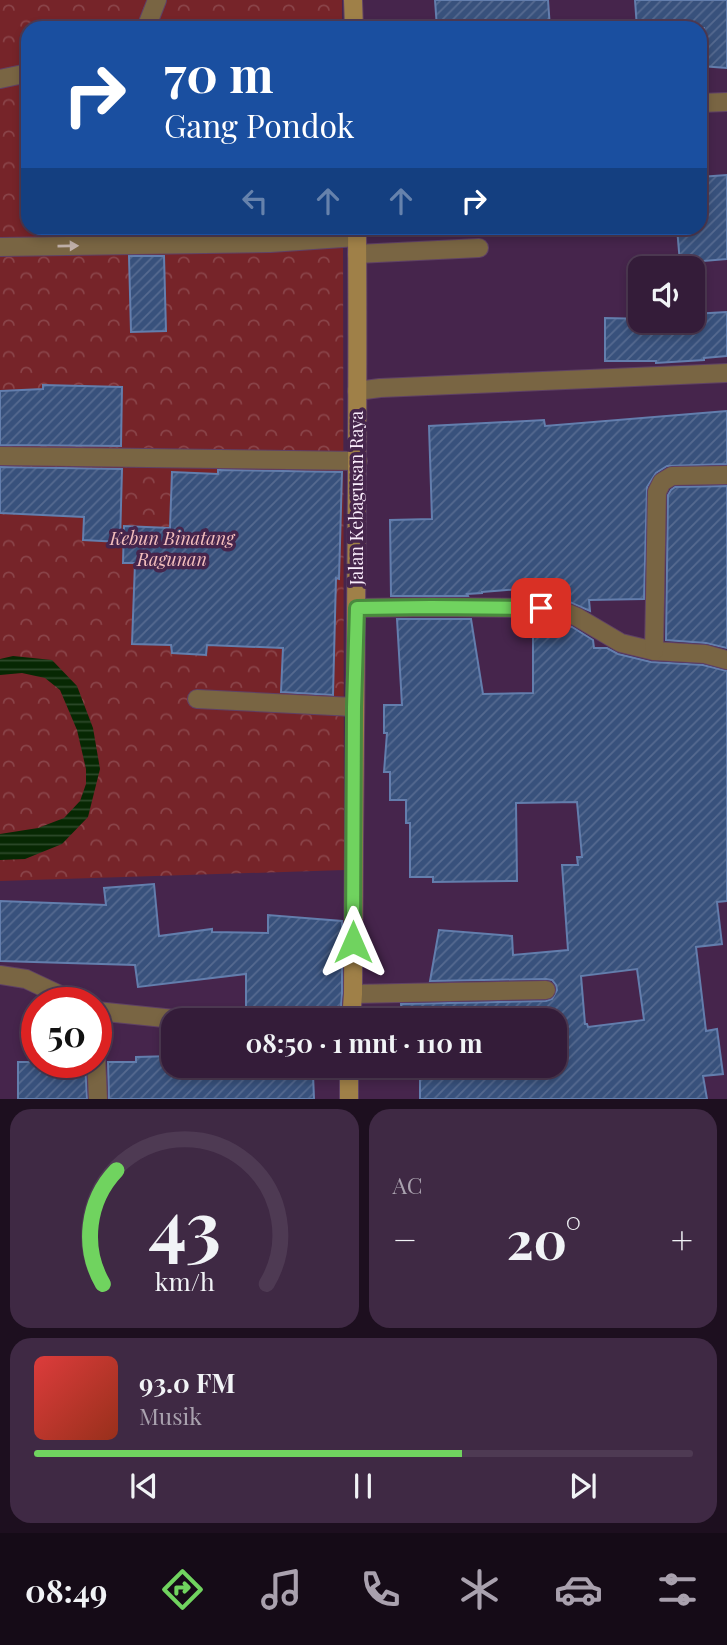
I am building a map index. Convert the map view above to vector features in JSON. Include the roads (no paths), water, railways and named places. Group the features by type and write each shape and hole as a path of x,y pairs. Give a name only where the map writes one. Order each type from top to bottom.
{"main road":[{"path":"353,0 354,21"},
{"name":"Jalan Kebagusan Raya","path":"352,1008 358,461 357,239"},
{"path":"349,1078 349,1099"}],"street":[{"path":"149,21 157,0"},
{"path":"0,79 21,75"},
{"path":"707,103 727,102"},
{"path":"0,247 357,239 479,248"},
{"path":"358,391 394,387 727,373"},
{"path":"0,456 358,461"},
{"path":"654,651 657,492 662,482 672,476 727,475"},
{"path":"357,608 552,609 578,617 621,643 654,651 705,654 727,660"},
{"path":"197,699 354,707"},
{"path":"0,975 26,979 43,987"},
{"path":"353,994 546,990"},
{"path":"112,1013 161,1018"},
{"path":"97,1078 98,1099"}],"park label":[{"name":"Kebun Binatang Ragunan","path":"172,549"}]}
